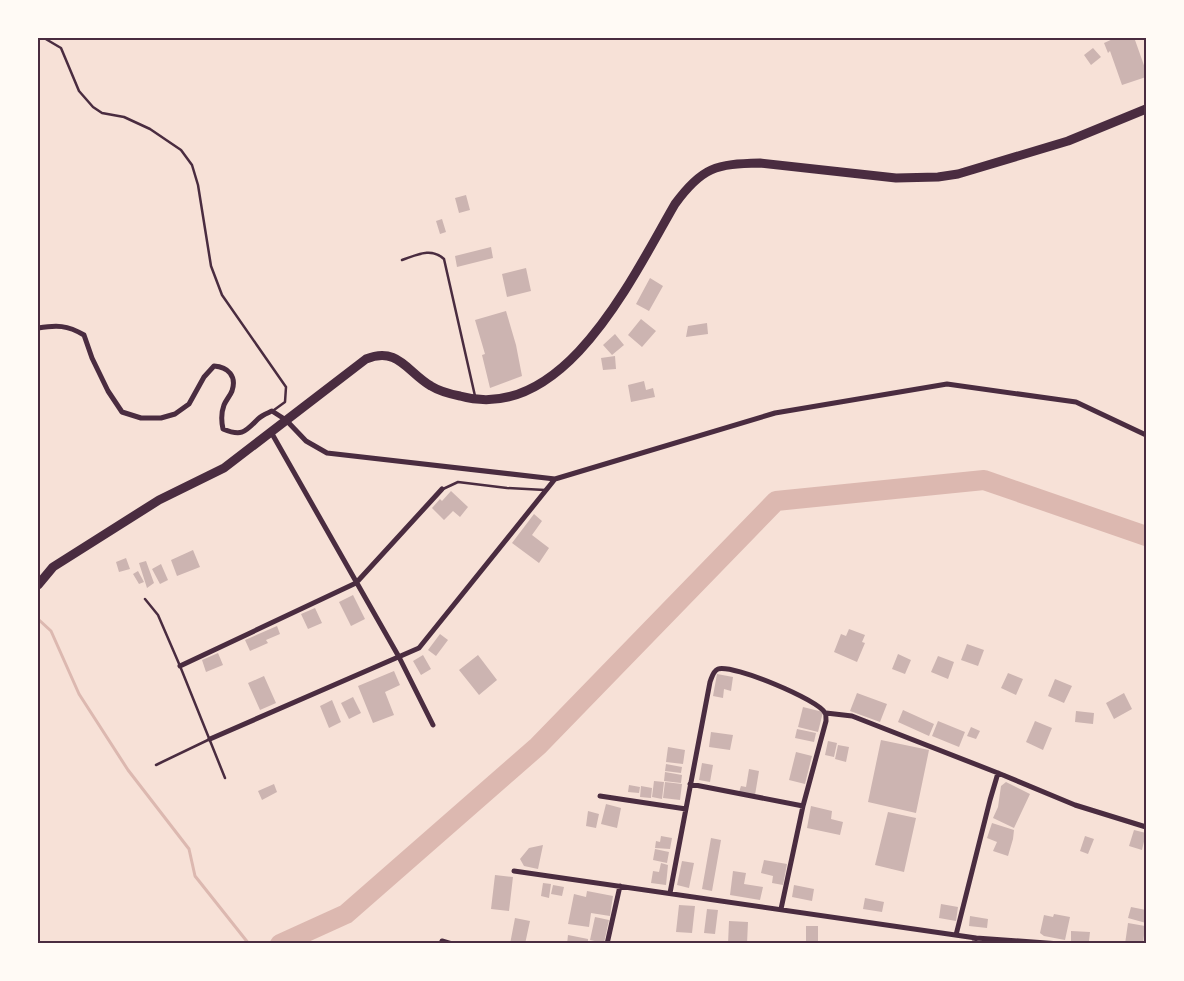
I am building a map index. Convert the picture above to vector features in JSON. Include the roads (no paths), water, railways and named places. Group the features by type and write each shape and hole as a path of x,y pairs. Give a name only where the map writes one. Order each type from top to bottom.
{"main road":[{"path":"38,584 53,567 159,500 224,468 366,359 375,355 384,354 395,358 432,386 450,394 476,400 503,399 520,394 552,376 580,351 604,323 680,198 697,178 708,171 739,164 760,163 896,178 938,177 958,174 1068,141 1146,109"}],"street":[{"path":"38,328 52,325 71,328 84,335 92,358 108,391 122,412 141,418 161,418 175,414 189,404 204,377 214,366 223,367 232,374 233,383 232,391 224,404 221,419 223,429 232,433 242,433 251,428 259,417 272,411 286,420 306,441 327,453 555,479 775,413 947,384 1076,402 1146,435"},
{"path":"271,432 399,657 433,725"},
{"path":"210,739 419,648 555,479"},
{"path":"180,666 356,582 442,490"},
{"path":"670,893 710,682 714,672 720,668 728,668 759,677 800,696 826,713 852,716 1075,805 1146,827"},
{"path":"781,909 803,806 826,721 826,713"},
{"path":"956,935 998,773"},
{"path":"690,784 803,806"},
{"path":"600,796 686,810"},
{"path":"514,871 976,938 1060,944"},
{"path":"608,944 620,886"},
{"path":"973,944 976,938"},
{"path":"442,941 452,944"}],"lane":[{"path":"44,38 62,48 79,90 93,107 102,113 124,117 150,129 181,150 192,165 198,185 211,266 222,295 286,387 285,402 272,411"},
{"path":"402,260 429,252 438,254 444,259 476,400"},
{"path":"442,490 458,482 507,488 546,490"},
{"path":"145,599 158,615 225,778"},
{"path":"156,765 210,739"}],"waterway":[{"path":"280,944 346,914 538,746 776,501 984,480 1146,536"},
{"path":"38,619 51,631 79,694 128,770 189,849 195,876 249,944"}]}
